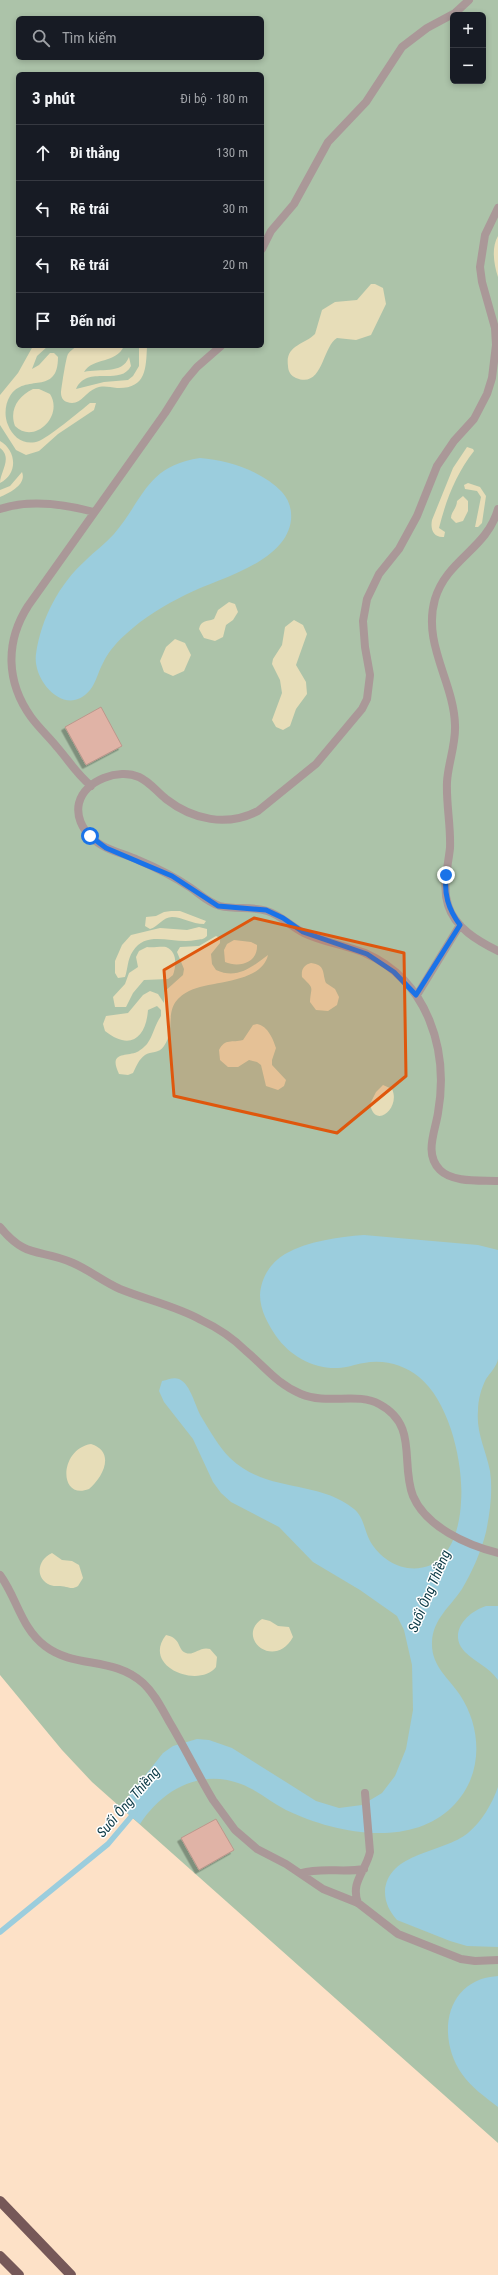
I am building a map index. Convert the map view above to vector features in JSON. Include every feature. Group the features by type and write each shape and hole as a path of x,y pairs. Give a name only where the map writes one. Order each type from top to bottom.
{"main road":[{"path":"0,2201 70,2275"},
{"path":"0,2256 19,2275"}],"lane":[{"path":"264,246 272,231 297,198 328,142 366,102 402,47 427,28 455,12 469,0"},
{"path":"498,208 485,235 480,267 482,282 495,328 496,345 492,378 487,394 474,419 449,447 437,466 414,522 399,549 379,574 367,599 364,625 370,687 362,709 316,764 258,811 238,819 213,820 186,812 165,799 142,778 130,774 110,776 91,786 80,800 78,814 84,829 97,843 172,876 218,906 266,910 283,918 303,932 367,954 394,972 416,995 432,1023 439,1055 441,1088 431,1149 434,1163 445,1174 453,1178 498,1181"},
{"path":"91,786 68,764 24,706 14,681 11,655 12,638 18,621 165,413 186,380 197,367 219,348"},
{"path":"0,509 41,504 71,507 94,512"},
{"path":"498,509 494,520 482,540 454,565 446,576 439,588 432,613 434,645 454,710 455,741 447,780 450,847 445,885 449,906 460,925 470,934 498,951"},
{"path":"416,995 460,925"},
{"path":"0,1227 22,1248 72,1262 118,1288 188,1314 217,1328 247,1352 273,1378 290,1389 318,1398 368,1399 387,1408 394,1416 404,1434 408,1449 410,1484 418,1506 434,1523 486,1550 498,1553"},
{"path":"0,1575 13,1596 26,1625 45,1646 68,1658 108,1664 134,1676 156,1699 223,1816 246,1840 257,1849 301,1873 323,1889 358,1903 398,1934 449,1954 475,1961 498,1960"},
{"path":"358,1903 355,1890 359,1876 364,1869 370,1852 365,1793"},
{"path":"301,1873 321,1869 344,1871 364,1869"}],"highlighted area":[{"path":"254,918 404,953 406,1076 337,1133 174,1096 164,970"}],"green space":[{"path":"0,0 498,0 498,2143 92,1782 62,1750 0,1675"}],"sand":[{"path":"498,236 498,277 494,262 494,246"},
{"path":"371,284 375,284 383,288 386,304 371,335 356,340 337,338 328,350 317,373 312,378 305,380 293,376 288,368 289,354 296,346 311,338 315,334 322,310 335,302 357,300"},
{"path":"32,348 46,348 37,356 32,369 39,365 50,353 54,353 58,357 57,369 53,377 47,381 24,385 16,389 8,399 6,406 6,418 10,430 16,437 24,442 34,442 43,439 90,403 96,403 94,410 58,434 39,451 26,455 16,450 0,425 0,395 18,373"},
{"path":"75,348 123,348 116,356 93,364 84,372 116,369 126,363 129,357 131,366 126,372 119,375 95,376 88,378 81,382 76,389 104,382 128,380 133,376 139,366 139,348 147,348 145,370 139,381 134,385 117,388 106,386 99,387 92,390 79,401 72,403 62,399 61,396 66,361 68,354"},
{"path":"33,389 39,389 50,394 53,402 53,411 50,419 38,430 30,432 23,431 15,426 13,420 14,409 23,395"},
{"path":"0,441 6,445 10,451 13,462 10,474 0,483 6,461 4,452 0,448"},
{"path":"467,447 473,449 474,451 452,488 439,528 445,532 444,537 441,537 435,535 432,530 432,520 453,468"},
{"path":"22,472 22,480 17,488 0,497 0,490 10,486"},
{"path":"468,483 480,487 486,496 482,523 478,527 475,527 481,497 477,491 465,489 464,485"},
{"path":"463,496 468,501 468,511 463,521 456,523 451,516 457,501"},
{"path":"229,602 235,604 238,612 233,620 226,625 223,637 215,641 204,638 199,629 201,624 214,619 218,610"},
{"path":"294,620 303,625 307,634 296,665 306,682 307,694 296,709 290,726 283,730 276,727 272,720 282,693 280,680 272,664 273,659 282,645 285,627"},
{"path":"175,639 185,643 191,655 184,671 173,676 164,672 160,661 166,647"},
{"path":"180,911 206,921 204,924 200,924 180,918 169,917 150,929 145,926 146,917 156,916 164,912"},
{"path":"199,927 207,929 207,936 203,939 179,941 153,939 139,944 131,954 125,977 118,978 115,973 115,961 122,945 131,935 160,928 187,930"},
{"path":"216,936 220,938 220,943 211,954 212,964 216,970 231,974 244,971 268,955 264,964 256,971 246,976 199,987 180,997 172,1010 168,1039 162,1049 147,1054 143,1057 133,1073 128,1075 119,1074 116,1067 117,1058 138,1051 147,1044 161,1016 161,1010 157,1006 148,1010 144,1028 140,1034 129,1041 114,1037 105,1031 103,1024 106,1016 128,1013 143,995 150,991 158,994 164,1003 164,992 183,975 184,969 177,952 180,947 199,946"},
{"path":"234,940 251,942 257,945 254,956 251,960 242,964 230,964 225,962 224,950 227,944"},
{"path":"147,947 166,947 173,952 175,968 173,975 168,979 144,980 133,993 126,1007 115,1007 113,997 125,984 129,973 138,967 136,957 139,951"},
{"path":"311,963 316,964 323,970 326,983 335,989 339,997 337,1005 328,1011 316,1010 310,1002 311,986 302,977 302,972 306,965"},
{"path":"253,1025 261,1025 267,1030 272,1037 276,1048 272,1065 286,1080 284,1086 278,1090 266,1086 261,1065 257,1062 249,1060 238,1067 228,1067 220,1060 219,1050 221,1046 226,1042 243,1040"},
{"path":"383,1085 392,1089 394,1096 390,1109 382,1116 373,1112 370,1104 376,1092"},
{"path":"91,1444 99,1448 103,1453 105,1465 99,1478 89,1489 79,1491 72,1488 68,1481 66,1473 68,1464 73,1455 80,1448"},
{"path":"52,1553 62,1560 72,1561 79,1565 83,1578 78,1586 72,1588 52,1586 45,1582 40,1573 41,1564 47,1556"},
{"path":"262,1619 270,1621 278,1626 289,1627 293,1637 285,1647 276,1651 268,1651 260,1648 255,1642 253,1634 255,1626"},
{"path":"166,1635 175,1639 181,1649 189,1654 206,1648 210,1649 217,1657 216,1667 208,1673 198,1676 186,1675 175,1671 166,1665 161,1657 160,1646"}],"water":[{"path":"200,458 222,461 244,468 265,478 282,492 288,501 291,516 286,535 277,547 264,558 232,575 185,595 147,617 133,628 113,647 101,666 94,684 81,698 71,700 61,698 52,693 39,675 36,664 36,654 42,628 60,591 76,569 114,534 148,486 157,476 168,468 182,462"},
{"path":"364,1235 478,1245 498,1250 498,1359 495,1367 484,1383 478,1407 478,1427 491,1479 491,1502 489,1517 484,1539 473,1569 462,1589 435,1627 432,1642 432,1650 437,1665 460,1695 468,1709 473,1723 476,1738 476,1753 470,1782 452,1807 434,1820 415,1828 393,1832 371,1833 326,1825 286,1810 253,1789 241,1784 226,1780 211,1779 183,1785 171,1792 159,1801 140,1824 120,1807 163,1753 173,1746 197,1739 209,1740 232,1748 316,1801 339,1808 362,1805 382,1793 395,1776 406,1749 413,1710 412,1665 404,1630 397,1616 360,1590 313,1562 279,1527 231,1502 221,1493 213,1482 193,1439 164,1402 159,1391 162,1381 175,1378 179,1379 187,1386 199,1413 218,1444 230,1458 245,1469 260,1477 324,1493 340,1500 354,1509 360,1516 368,1537 375,1548 381,1555 396,1565 422,1568 439,1560 450,1546 457,1529 461,1502 461,1487 460,1470 453,1435 447,1418 430,1388 419,1377 407,1369 393,1364 371,1362 341,1368 329,1368 311,1364 288,1350 267,1322 261,1306 260,1295 264,1277 271,1266 285,1254 313,1243 334,1238"},
{"path":"486,1606 498,1606 498,1680 490,1671 465,1652 460,1645 458,1638 459,1631 466,1618 472,1613"},
{"path":"498,1787 498,1947 467,1946 450,1941 397,1920 388,1907 385,1892 388,1879 395,1869 418,1855 458,1840 468,1833 486,1812"},
{"path":"498,1976 498,2107 474,2088 462,2074 454,2059 449,2044 448,2028 450,2012 456,1999 466,1987 480,1980"}],"building":[{"path":"101,707 122,746 86,765 65,727"},
{"path":"216,1819 234,1850 199,1870 181,1838"}],"waterway":[{"name":"Suối Ông Thiềng","path":"0,1932 108,1844 135,1812"}],"route":[{"path":"90,836 97,843 106,848 138,860 172,876 218,906 266,910 283,918 290,925 316,938 330,941 367,954 394,972 416,995 460,925 453,916 446,896 446,875"}]}
